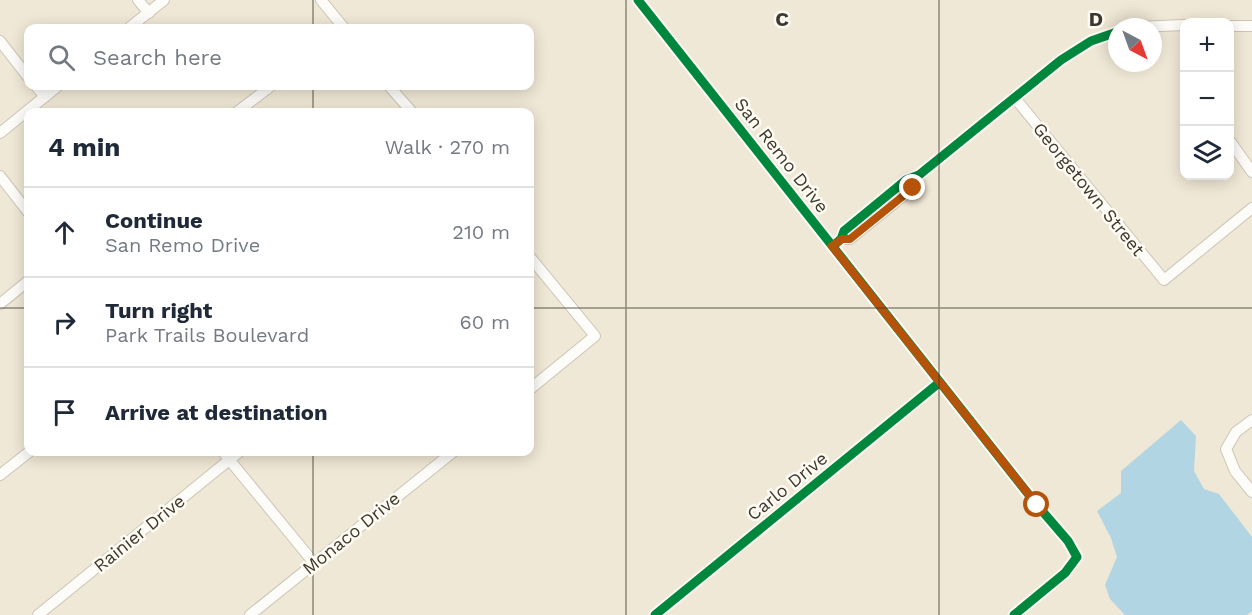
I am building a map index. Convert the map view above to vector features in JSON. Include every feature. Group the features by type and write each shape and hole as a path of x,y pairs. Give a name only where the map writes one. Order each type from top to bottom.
{"street":[{"path":"138,0 148,13"},
{"path":"134,24 164,0"},
{"path":"321,0 340,24"},
{"name":"San Remo Drive","path":"638,0 837,243 940,382 1068,541 1077,557 1065,573 1014,615"},
{"path":"1162,26 1180,25"},
{"path":"1234,26 1252,26"},
{"path":"837,243 844,231 906,180 919,175 1076,49 1108,35"},
{"path":"0,41 24,71"},
{"path":"39,90 45,97"},
{"path":"31,108 53,90"},
{"path":"242,108 266,90"},
{"path":"393,90 408,108"},
{"name":"Georgetown Street","path":"1014,98 1164,280 1252,208"},
{"path":"0,133 24,114"},
{"path":"1234,146 1252,171"},
{"path":"0,176 24,207"},
{"path":"534,262 595,336 534,386"},
{"path":"0,304 24,284"},
{"name":"Carlo Drive","path":"655,615 940,382"},
{"path":"1252,420 1236,432 1226,449 1235,471 1252,492"},
{"path":"0,475 24,456"},
{"name":"Rainier Drive","path":"38,615 225,456"},
{"path":"227,456 314,563"},
{"name":"Monaco Drive","path":"250,615 448,456"}],"water":[{"path":"1181,420 1196,436 1194,471 1204,489 1219,494 1252,537 1252,611 1247,615 1125,615 1110,599 1105,585 1117,557 1111,538 1097,511 1121,493 1121,471"}],"cycle path":[{"path":"638,0 1037,505 1068,541 1077,557 1065,573 1014,615"},
{"path":"833,246 841,239 844,231 906,180 919,175 1061,60 1091,41 1108,35"},
{"path":"655,615 940,382"}],"route":[{"path":"913,188 850,239 842,239 832,246 1037,505"}]}
